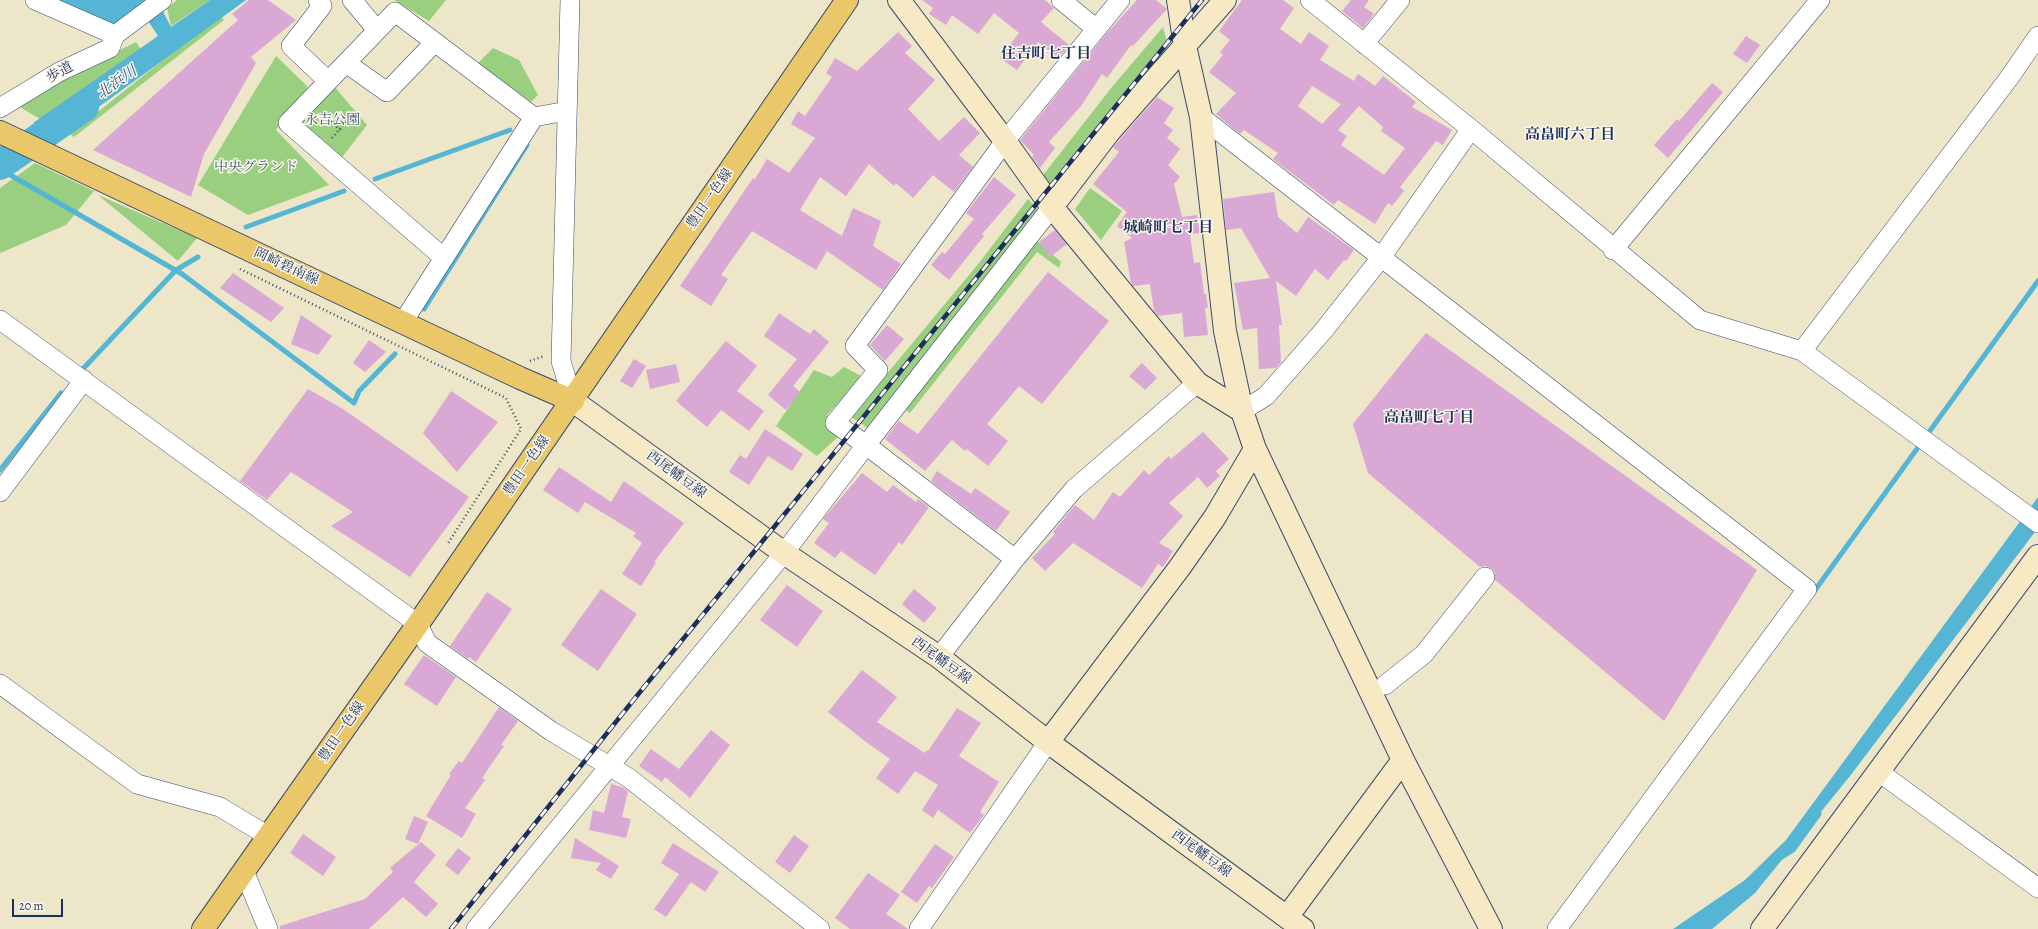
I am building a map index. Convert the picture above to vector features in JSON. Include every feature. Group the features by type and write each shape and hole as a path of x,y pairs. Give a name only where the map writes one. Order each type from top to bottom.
{"main road":[{"name":"豊田一色線","path":"203,929 573,401 847,0"},
{"name":"岡崎碧南線","path":"0,132 573,401"}],"street":[{"path":"34,0 115,35"},
{"name":"歩道","path":"0,108 59,72 110,48 115,35 162,0"},
{"path":"318,0 322,6 291,46 328,81"},
{"path":"352,0 377,30"},
{"path":"570,0 561,361 573,401"},
{"path":"899,0 1005,140 1052,207 1197,383 1242,411"},
{"path":"1061,0 1096,28"},
{"path":"1015,559 835,423 878,370 855,346 1005,140 1120,0"},
{"path":"1178,0 1185,46 1201,118 1225,331 1242,411 1256,449 1403,760 1491,929"},
{"path":"476,929 784,553 1109,132 1225,0"},
{"path":"1310,0 1470,129 1613,250 1700,320 1802,351 2038,523"},
{"path":"1364,44 1400,0"},
{"path":"1613,250 1820,0"},
{"path":"444,258 288,123 395,12 534,117"},
{"path":"1802,351 2009,78 2038,36"},
{"path":"346,63 387,92 435,42"},
{"path":"403,322 534,117 567,111"},
{"path":"1201,118 1380,259 1807,589 1557,929"},
{"path":"1242,411 1266,396 1324,330 1380,259 1470,129"},
{"path":"0,320 418,624 427,643 552,730 629,778 820,929"},
{"path":"0,492 84,380"},
{"path":"939,657 1015,559 1074,489 1197,383"},
{"name":"西尾幡豆線","path":"573,401 784,553 939,657 1048,742 1295,923"},
{"path":"918,929 1048,742 1189,554 1215,516 1256,449"},
{"path":"1762,929 2038,556"},
{"path":"1385,685 1424,654 1485,577"},
{"path":"0,684 137,784 220,806 268,836"},
{"path":"1295,923 1403,760"},
{"path":"1879,772 2038,888"},
{"path":"244,871 268,929"}],"path":[{"path":"318,110 340,130"},
{"path":"328,143 349,119"},
{"path":"234,266 506,398 521,429 444,549"}],"green space":[{"path":"177,0 210,0 171,26 167,8"},
{"path":"394,0 446,0 429,21"},
{"path":"220,15 224,20 74,137 70,134"},
{"path":"1163,27 1170,53 1052,197 1040,179 1112,87"},
{"path":"136,42 143,53 40,119 13,103"},
{"path":"493,48 519,60 538,95 531,102 478,63"},
{"name":"中央グランド","path":"276,56 308,87 276,130 329,185 248,215 198,185"},
{"name":"永吉公園","path":"333,85 367,125 340,160 295,121"},
{"path":"35,163 94,191 66,225 0,253 0,188"},
{"path":"1090,188 1122,211 1101,240 1075,209"},
{"path":"98,195 197,238 178,261"},
{"path":"1028,199 1042,214 871,430 851,417 979,263"},
{"path":"1036,240 1061,262 1059,268 1037,252 910,413 902,408"},
{"path":"844,367 863,377 827,415 839,436 817,456 776,426 814,370 832,377"}],"water":[{"name":"北浜川","path":"44,0 157,0 171,27 210,0 246,0 60,135 33,123 158,36 141,10 114,31"},
{"path":"2038,497 2038,528 1850,776 1755,893 1712,929 1673,929 1745,880 1786,840"}],"building":[{"path":"249,0 268,0 296,20 251,57 256,63 204,154 191,197 93,150 238,20 232,14"},
{"path":"922,0 1045,0 1054,8 1041,22 1069,45 1058,58 1038,42 1017,70 1000,58 1019,33 994,13 978,34 952,15 946,25 929,14 933,8"},
{"path":"1137,0 1156,0 1167,9 1133,46 1131,45 1107,78 1102,74 1081,106 1049,142 1055,148 1040,168 1032,157 1034,155 1020,140 1106,34"},
{"path":"1242,0 1283,0 1294,8 1280,29 1301,44 1309,32 1329,46 1320,60 1354,81 1358,74 1375,86 1383,76 1416,102 1412,107 1452,130 1443,145 1436,141 1400,187 1404,191 1392,206 1388,203 1375,224 1338,200 1334,205 1273,159 1278,153 1244,130 1240,134 1216,114 1236,93 1209,72 1223,55 1220,52 1230,40 1219,31","holes":["1312,86 1341,104 1322,124 1298,106","1359,106 1383,127 1381,131 1405,148 1384,175 1341,145 1347,136 1338,130"]},
{"path":"1351,0 1369,0 1364,7 1374,14 1363,28 1342,11"},
{"path":"898,32 912,46 905,53 935,80 908,109 939,141 964,117 980,133 959,155 973,167 954,192 933,175 913,198 896,183 894,186 869,164 846,196 820,177 800,210 842,236 853,208 881,221 873,246 901,264 883,290 827,251 816,270 752,231 721,275 728,279 711,306 680,286 753,178 755,179 767,159 789,173 815,138 791,124 798,111 805,116 832,77 826,73 835,58 857,71"},
{"path":"1746,36 1760,45 1747,63 1733,54"},
{"path":"1712,83 1723,92 1668,158 1654,145 1677,119 1679,121"},
{"path":"1157,97 1174,108 1164,123 1173,130 1167,138 1180,149 1168,165 1180,177 1174,184 1182,217 1197,215 1200,233 1190,234 1194,263 1200,262 1204,294 1206,294 1208,308 1205,308 1208,335 1184,337 1182,313 1158,316 1154,311 1150,284 1133,286 1131,283 1124,242 1132,238 1117,226 1127,212 1093,184 1119,152 1113,147"},
{"path":"994,177 1016,195 982,234 984,236 949,280 931,265 942,252 945,254 974,219 966,213"},
{"path":"1274,192 1278,217 1297,233 1308,217 1354,250 1328,280 1315,269 1296,296 1276,281 1282,325 1279,325 1281,362 1276,368 1259,369 1257,328 1243,330 1234,283 1270,278 1241,228 1226,230 1223,199"},
{"path":"1055,230 1067,244 1050,257 1039,242"},
{"path":"1048,272 1109,321 1042,404 1019,386 987,424 1008,441 988,466 967,449 965,451 952,440 925,471 885,439 899,421 918,434"},
{"path":"233,273 284,308 271,322 220,288"},
{"path":"779,313 810,334 814,329 829,342 793,386 800,392 786,410 768,395 797,359 764,336"},
{"path":"301,315 332,336 318,355 291,344"},
{"path":"887,325 904,339 885,361 870,345"},
{"path":"1426,333 1757,570 1664,721 1495,580 1495,573 1492,569 1486,566 1480,567 1368,473 1353,424"},
{"path":"369,340 386,352 365,372 353,363"},
{"path":"726,341 757,366 737,391 764,411 749,431 721,410 707,427 676,401"},
{"path":"634,359 646,366 632,388 620,381"},
{"path":"1142,363 1157,378 1145,390 1129,376"},
{"path":"676,364 680,382 650,389 646,370"},
{"path":"308,389 343,409 469,497 410,577 331,526 353,512 291,472 267,500 240,481"},
{"path":"451,391 498,422 457,472 423,433"},
{"path":"765,429 803,454 792,471 768,456 749,485 729,472 740,455 746,459"},
{"path":"1203,432 1229,459 1216,471 1220,476 1207,488 1198,477 1169,503 1183,516 1159,543 1173,551 1163,567 1158,564 1142,588 1073,543 1045,571 1032,558 1055,534 1053,532 1075,505 1094,520 1113,492 1120,497 1144,470 1149,475 1169,456 1171,459"},
{"path":"559,467 611,502 624,481 684,523 654,562 656,563 641,586 622,574 642,543 633,536 636,533 585,502 578,513 543,490"},
{"path":"937,471 971,494 975,488 1010,512 996,531 931,481"},
{"path":"862,473 887,492 893,485 916,502 918,499 929,507 902,545 899,542 875,575 841,551 835,558 814,543 829,523 823,519"},
{"path":"787,585 823,611 797,647 760,620"},
{"path":"601,589 637,614 598,671 561,645"},
{"path":"914,589 937,608 924,623 902,604"},
{"path":"487,592 512,609 476,662 469,657 468,659 450,646"},
{"path":"424,655 456,677 437,706 404,684"},
{"path":"862,670 897,697 877,722 925,753 927,750 928,751 957,708 981,723 959,756 999,782 980,812 984,815 970,833 938,810 933,818 922,810 938,785 915,771 898,794 876,778 890,759 828,712"},
{"path":"499,707 518,721 501,745 504,746 482,778 485,780 465,808 476,814 462,838 426,816 451,775 449,774 459,761 462,763"},
{"path":"711,730 730,745 690,798 665,777 662,782 639,766 651,749 679,769"},
{"path":"611,784 622,787 628,791 622,817 631,819 626,838 589,830 593,810 604,813"},
{"path":"414,816 428,822 418,844 405,839"},
{"path":"303,834 336,857 323,876 290,853"},
{"path":"794,835 809,846 790,873 775,862"},
{"path":"575,838 619,866 611,879 596,870 601,863 571,858"},
{"path":"421,842 436,855 414,882 438,904 426,917 403,897 369,929 280,929 280,926 365,899 393,872 390,868"},
{"path":"673,843 719,872 705,892 691,882 666,917 654,909 679,874 661,863"},
{"path":"935,844 954,857 932,888 929,886 917,903 901,892"},
{"path":"458,848 471,858 458,875 445,865"},
{"path":"868,873 900,895 886,914 908,929 850,929 835,918"}],"waterway":[{"name":"北浜川","path":"0,165 84,107"},
{"path":"375,179 510,130"},
{"path":"424,309 527,145"},
{"path":"0,169 182,274 354,403 359,391 395,354"},
{"path":"246,227 344,191"},
{"path":"80,372 176,270 198,257"},
{"path":"1813,593 2038,281"},
{"path":"0,470 61,393"},
{"path":"1782,857 1793,850 1819,814"}],"railway":[{"path":"451,929 623,713 1202,0"}],"district":[{"name":"住吉町七丁目","path":"1046,54"},
{"name":"高畠町六丁目","path":"1570,135"},
{"name":"城崎町七丁目","path":"1168,228"},
{"name":"高畠町七丁目","path":"1429,418"}]}
